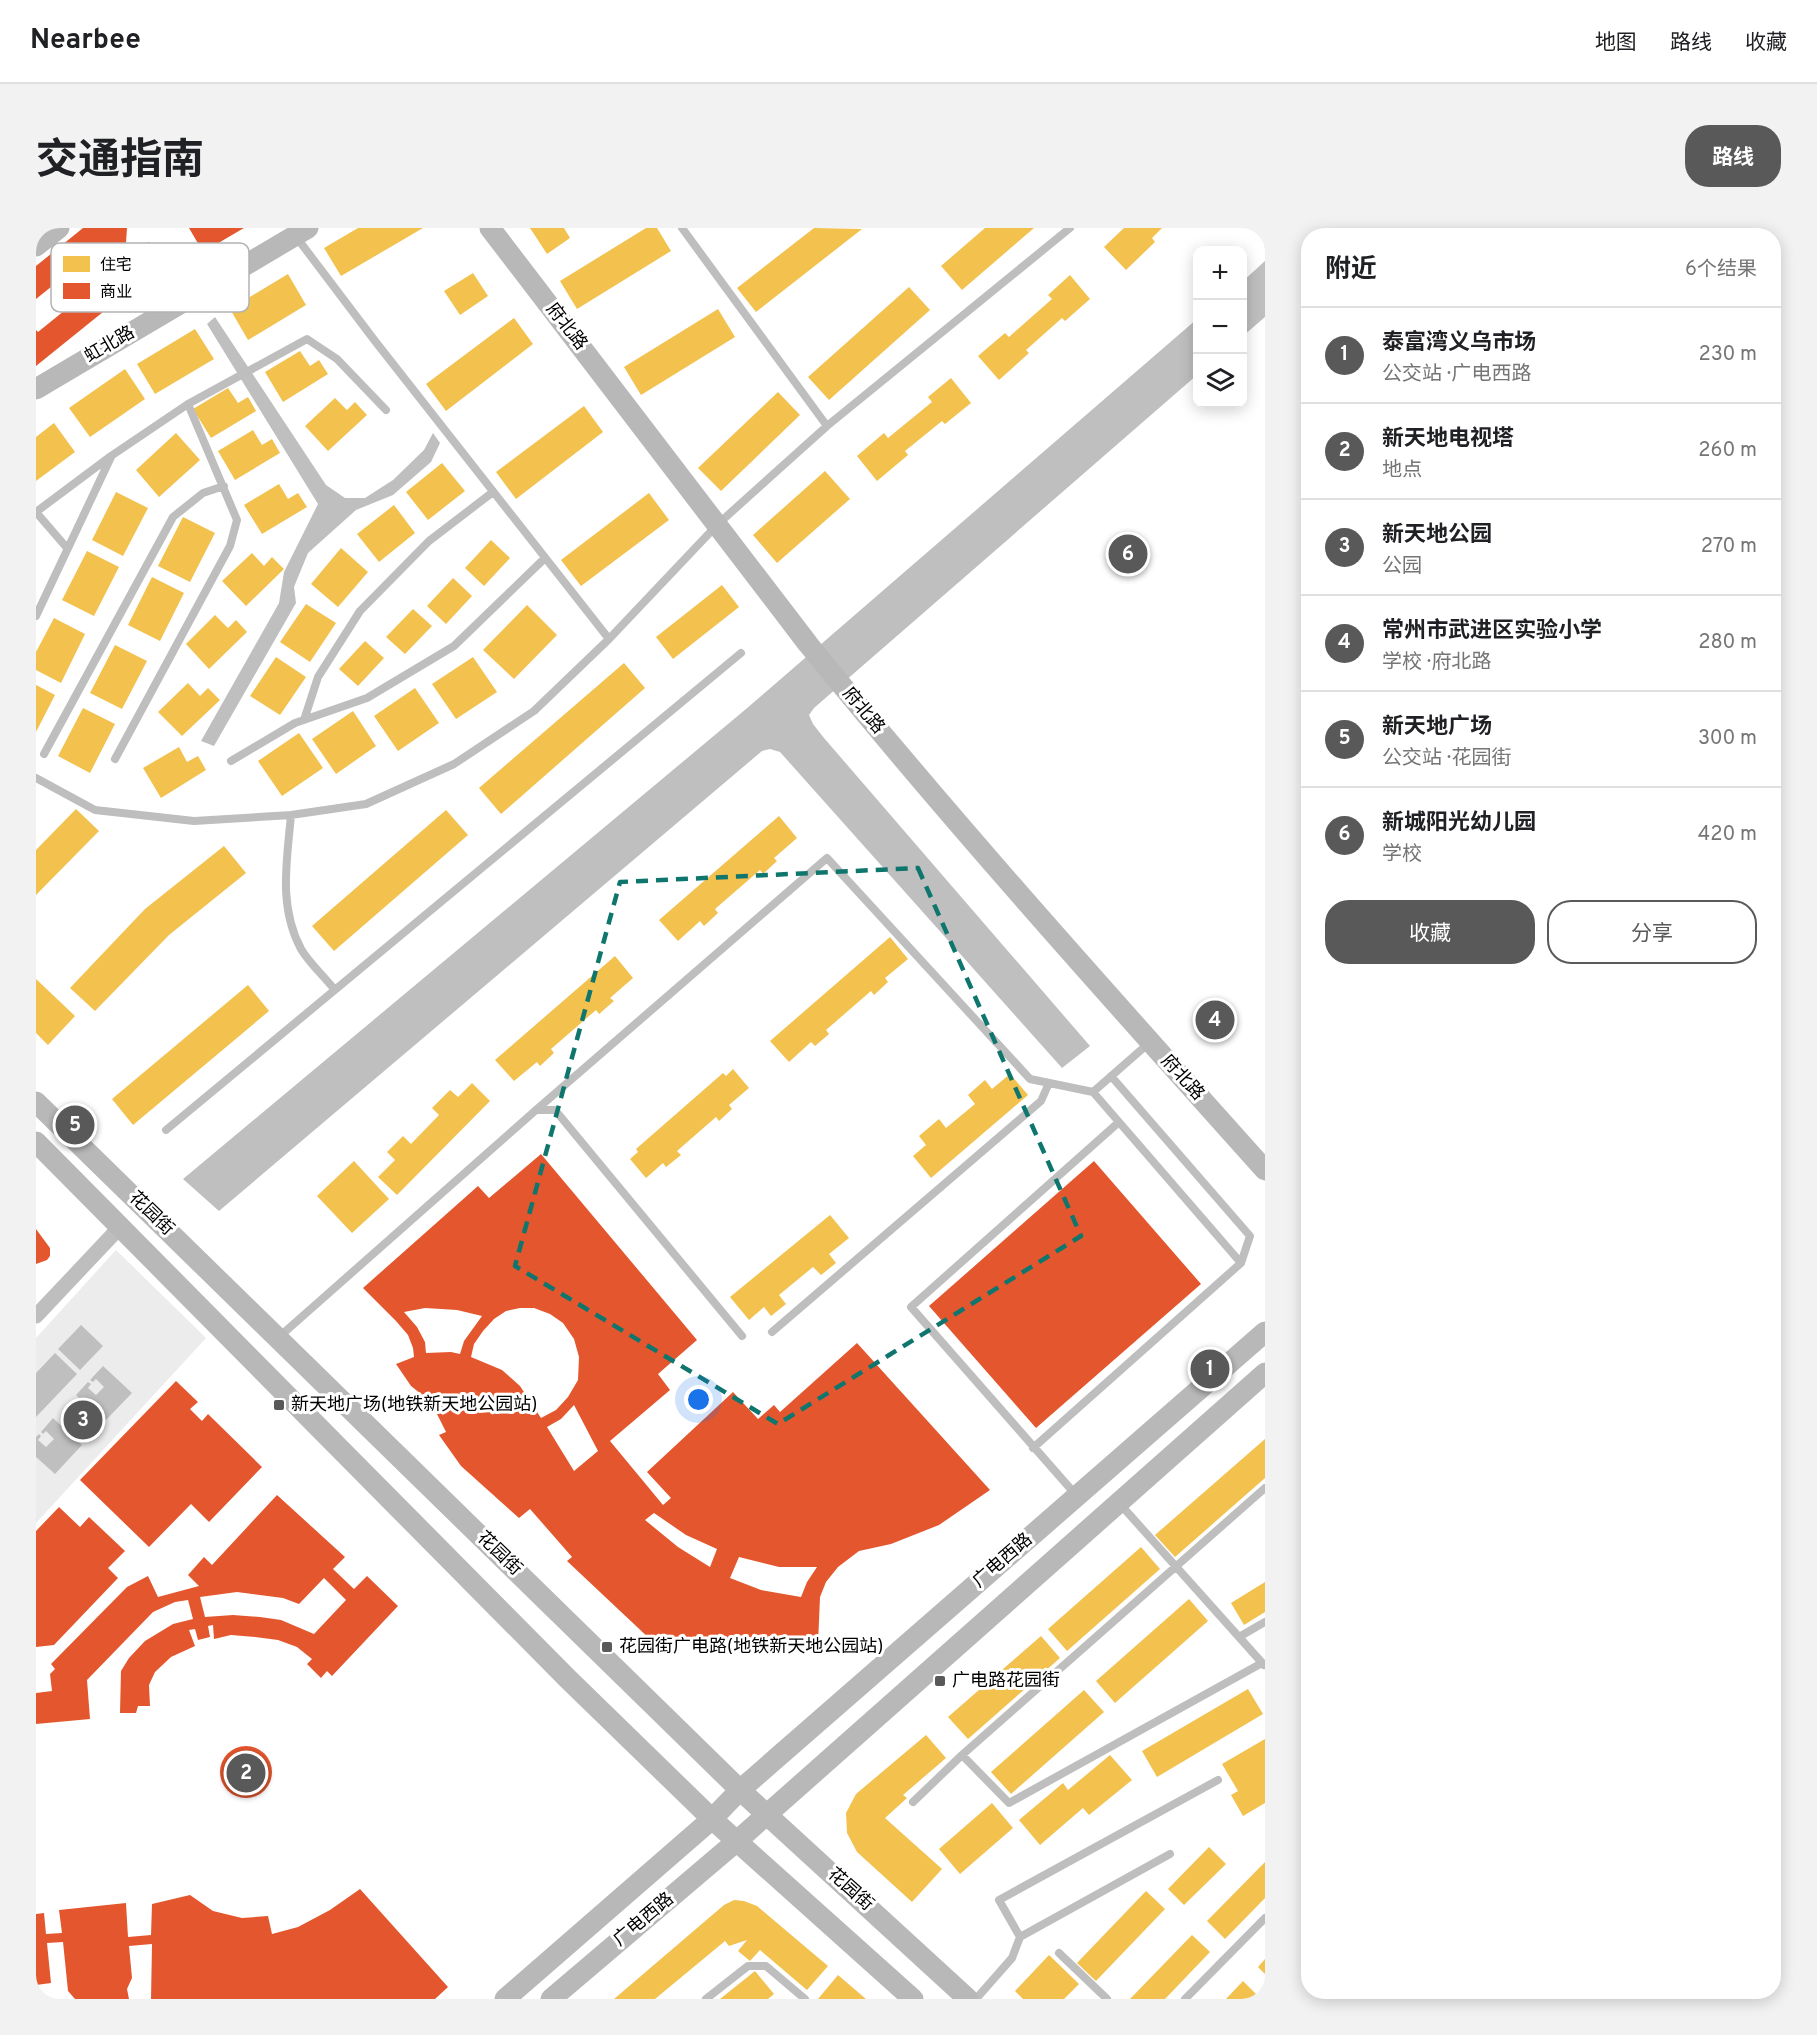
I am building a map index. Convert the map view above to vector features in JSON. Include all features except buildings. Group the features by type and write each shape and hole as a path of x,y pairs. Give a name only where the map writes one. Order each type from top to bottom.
{"main road":[{"path":"36,246 59,228"},
{"name":"府北路","path":"490,228 847,692 1055,935 1265,1170"},
{"name":"虹北路","path":"249,263 302,232"},
{"name":"虹北路","path":"36,390 167,312"},
{"name":"花园街","path":"36,1102 740,1790 968,1999"},
{"name":"花园街","path":"36,1142 567,1678 712,1819 913,1999"},
{"name":"广电西路","path":"505,1999 712,1819 740,1790 1265,1332"},
{"name":"广电西路","path":"551,1999 767,1815 1265,1373"}],"street":[{"path":"36,1316 120,1227"}],"lane":[{"path":"682,228 827,426"},
{"path":"36,778 95,810 194,821 291,815 366,804 454,764 534,711 609,639 718,524 827,426 1070,228"},
{"path":"302,232 375,341 609,639"},
{"path":"67,548 36,512 111,456 188,404 307,339 337,359 386,410"},
{"path":"115,759 230,546 237,520 188,404"},
{"path":"36,616 111,456"},
{"path":"44,754 173,518 203,493 224,486"},
{"path":"304,720 318,677 360,611 429,541 493,492"},
{"path":"231,761 304,720 367,698 454,646 545,558"},
{"path":"166,1130 741,653"},
{"path":"291,815 285,888 292,922 302,950 334,989"},
{"path":"278,1338 536,1110 827,858 1030,1079 1093,1092 1241,1263"},
{"path":"1093,1092 1150,1042"},
{"path":"1033,1448 1241,1263 1250,1236 1111,1076"},
{"path":"772,1332 1041,1101 1049,1083"},
{"path":"536,1110 555,1110 742,1336"},
{"path":"1077,1496 910,1307 1119,1122"},
{"path":"913,1802 962,1755 1265,1488"},
{"path":"962,1755 1009,1803 1264,1664 1119,1503"},
{"path":"1239,1637 1265,1622"},
{"path":"1020,1937 999,1900 1218,1780"},
{"path":"976,1999 1012,1958 1020,1937 1170,1854"},
{"path":"1185,1999 1265,1918"},
{"path":"1059,1953 1107,1999"},
{"path":"706,1999 748,1966 766,1966 805,1999"}],"highlighted area":[{"path":"918,868 1081,1236 778,1424 515,1266 620,882"}],"shaded area":[{"path":"1265,261 1265,317 1247,333 1247,300 1247,277"},
{"path":"215,317 326,485 345,498 365,498 393,480 424,450 433,433 440,443 431,462 393,495 356,510 308,553 294,587 296,603 214,746 201,741 279,603 284,572 318,504 207,324"},
{"path":"1193,322 1193,378 814,708 809,715 824,738 1090,1046 1062,1068 780,752 770,749 762,751 219,1211 183,1179 746,709"},
{"path":"116,1250 206,1338 36,1523 36,1338"},
{"path":"81,1325 103,1346 80,1370 58,1349"},
{"path":"55,1353 77,1374 36,1417 36,1373"},
{"path":"103,1366 132,1393 104,1422 76,1395 88,1382 91,1384 88,1388 96,1395 104,1387 96,1379 93,1382 90,1380"},
{"path":"53,1418 82,1445 55,1474 36,1457 36,1437 39,1434 41,1436 38,1440 46,1447 54,1439 46,1431 43,1434 41,1432"}],"place":[{"name":"新城·阳光幼儿园","path":"1128,554"},
{"name":"常州市武进区实验小学","path":"1215,1020"},
{"name":"新天地广场","path":"75,1125"},
{"name":"泰富湾义乌市场","path":"1210,1369"},
{"name":"新天地广场(地铁新天地公园站)","path":"279,1405"},
{"name":"新天地公园","path":"83,1420"},
{"name":"花园街广电路(地铁新天地公园站)","path":"607,1647"},
{"name":"广电路花园街","path":"940,1681"},
{"name":"新天地电视塔","path":"246,1773"}]}
